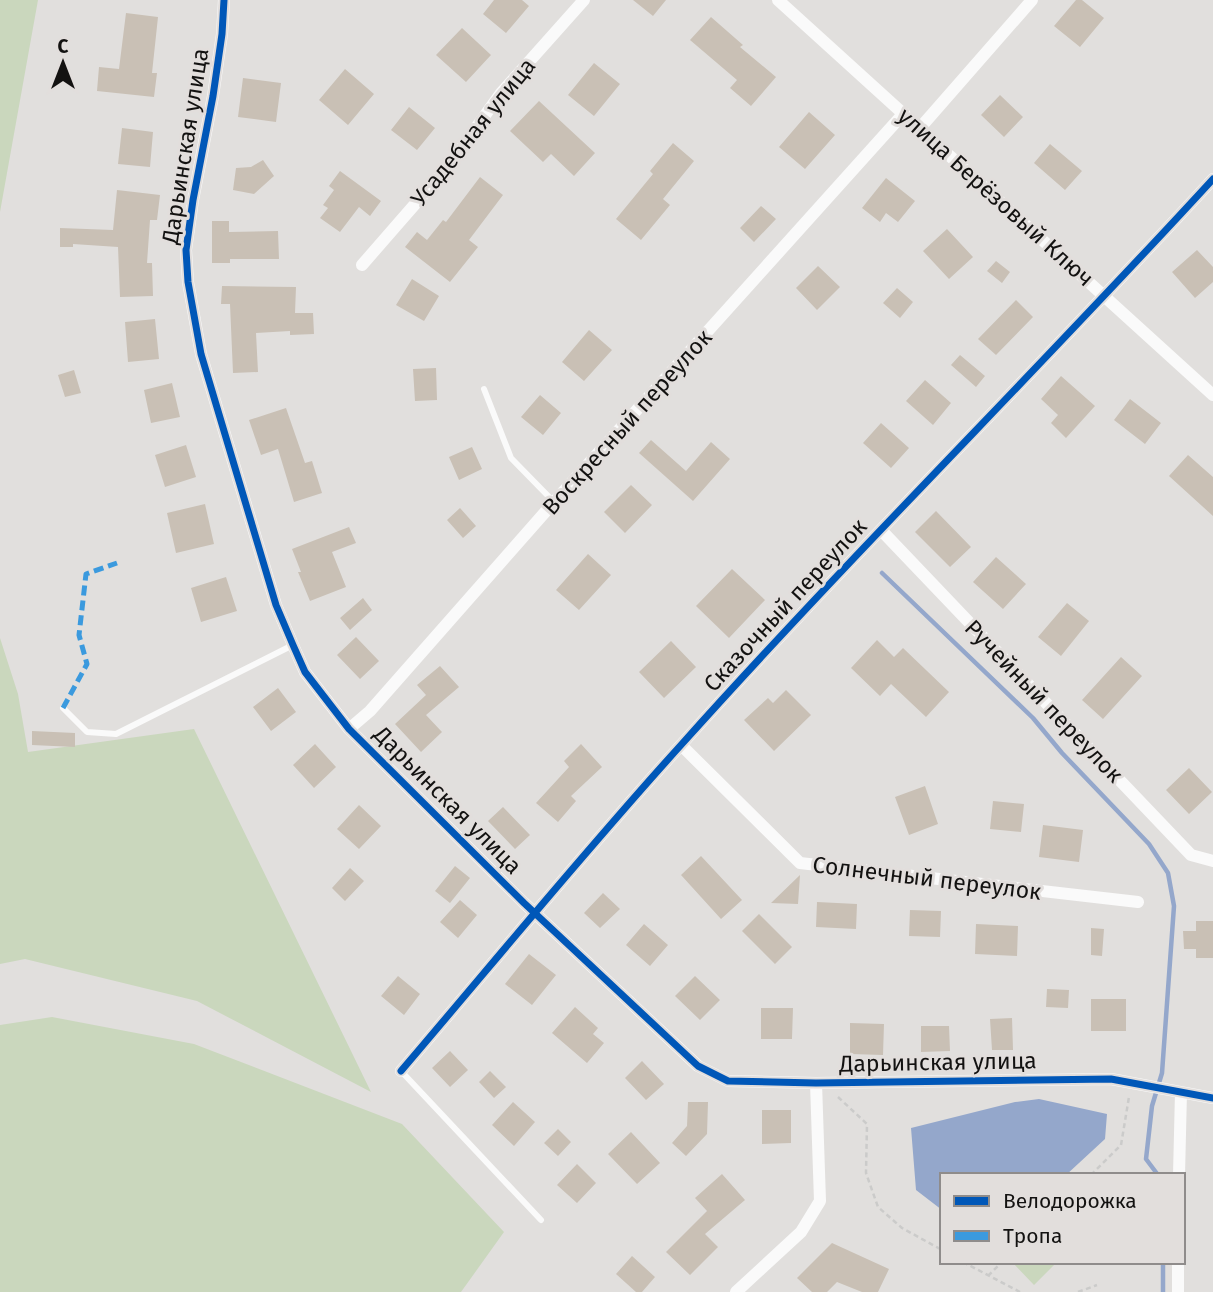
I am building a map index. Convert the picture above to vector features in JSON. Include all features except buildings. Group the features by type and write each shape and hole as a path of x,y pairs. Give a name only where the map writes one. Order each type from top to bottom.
{"street":[{"name":"Дарьинская улица","path":"224,0 213,96 186,250 188,282 201,354 276,605 305,673 349,729 535,914 698,1066 728,1081 838,1083 1111,1079 1213,1098"},
{"name":"Усадебная улица","path":"362,265 450,164 501,93 584,0"},
{"name":"улица Берёзовый Ключ","path":"778,0 1213,395"},
{"path":"920,128 1032,0"},
{"name":"Воскресный переулок","path":"349,729 370,711 904,113"},
{"name":"Сказочный переулок","path":"401,1071 681,745 881,530 1105,297 1213,179"},
{"name":"Ручейный переулок","path":"881,530 1191,855 1213,861"},
{"name":"Солнечный переулок","path":"681,745 800,863 1138,902"},
{"path":"736,1292 801,1232 820,1201 816,1083"},
{"path":"1180,1173 1181,1092"},
{"path":"1178,1264 1178,1292"}],"lane":[{"path":"484,389 511,458 554,502"},
{"path":"63,708 87,732 116,734 293,645"},
{"path":"401,1071 541,1220"}],"path":[{"path":"838,1083 838,1098 867,1124 866,1173 878,1207 902,1228 940,1249"},
{"path":"1093,1173 1121,1145 1131,1083"},
{"path":"967,1264 1020,1292"},
{"path":"988,1276 1001,1264"},
{"path":"1078,1292 1097,1285"}],"green space":[{"path":"0,0 38,0 0,212"},
{"path":"0,638 18,694 28,752 194,729 371,1092 197,1001 25,959 0,964"},
{"path":"52,1017 194,1044 402,1124 504,1232 461,1292 0,1292 0,1025"},
{"path":"1014,1264 1055,1264 1034,1285"}],"water":[{"path":"1039,1099 1107,1114 1105,1139 1068,1173 940,1173 940,1208 916,1190 911,1128 1015,1102"}],"waterway":[{"path":"882,573 1033,718 1062,753 1149,844 1168,873 1174,906 1162,1073 1152,1106 1146,1159 1156,1173"},
{"path":"1163,1264 1163,1292"}],"marked path":[{"path":"63,708 87,664 79,635 86,574 117,563"}],"cycle path":[{"path":"224,0 213,96 186,250 188,282 201,354 276,605 305,672 349,729 524,903 698,1066 728,1081 816,1083 1111,1079 1213,1098"},
{"path":"401,1071 610,825 746,673 1213,179"}]}
